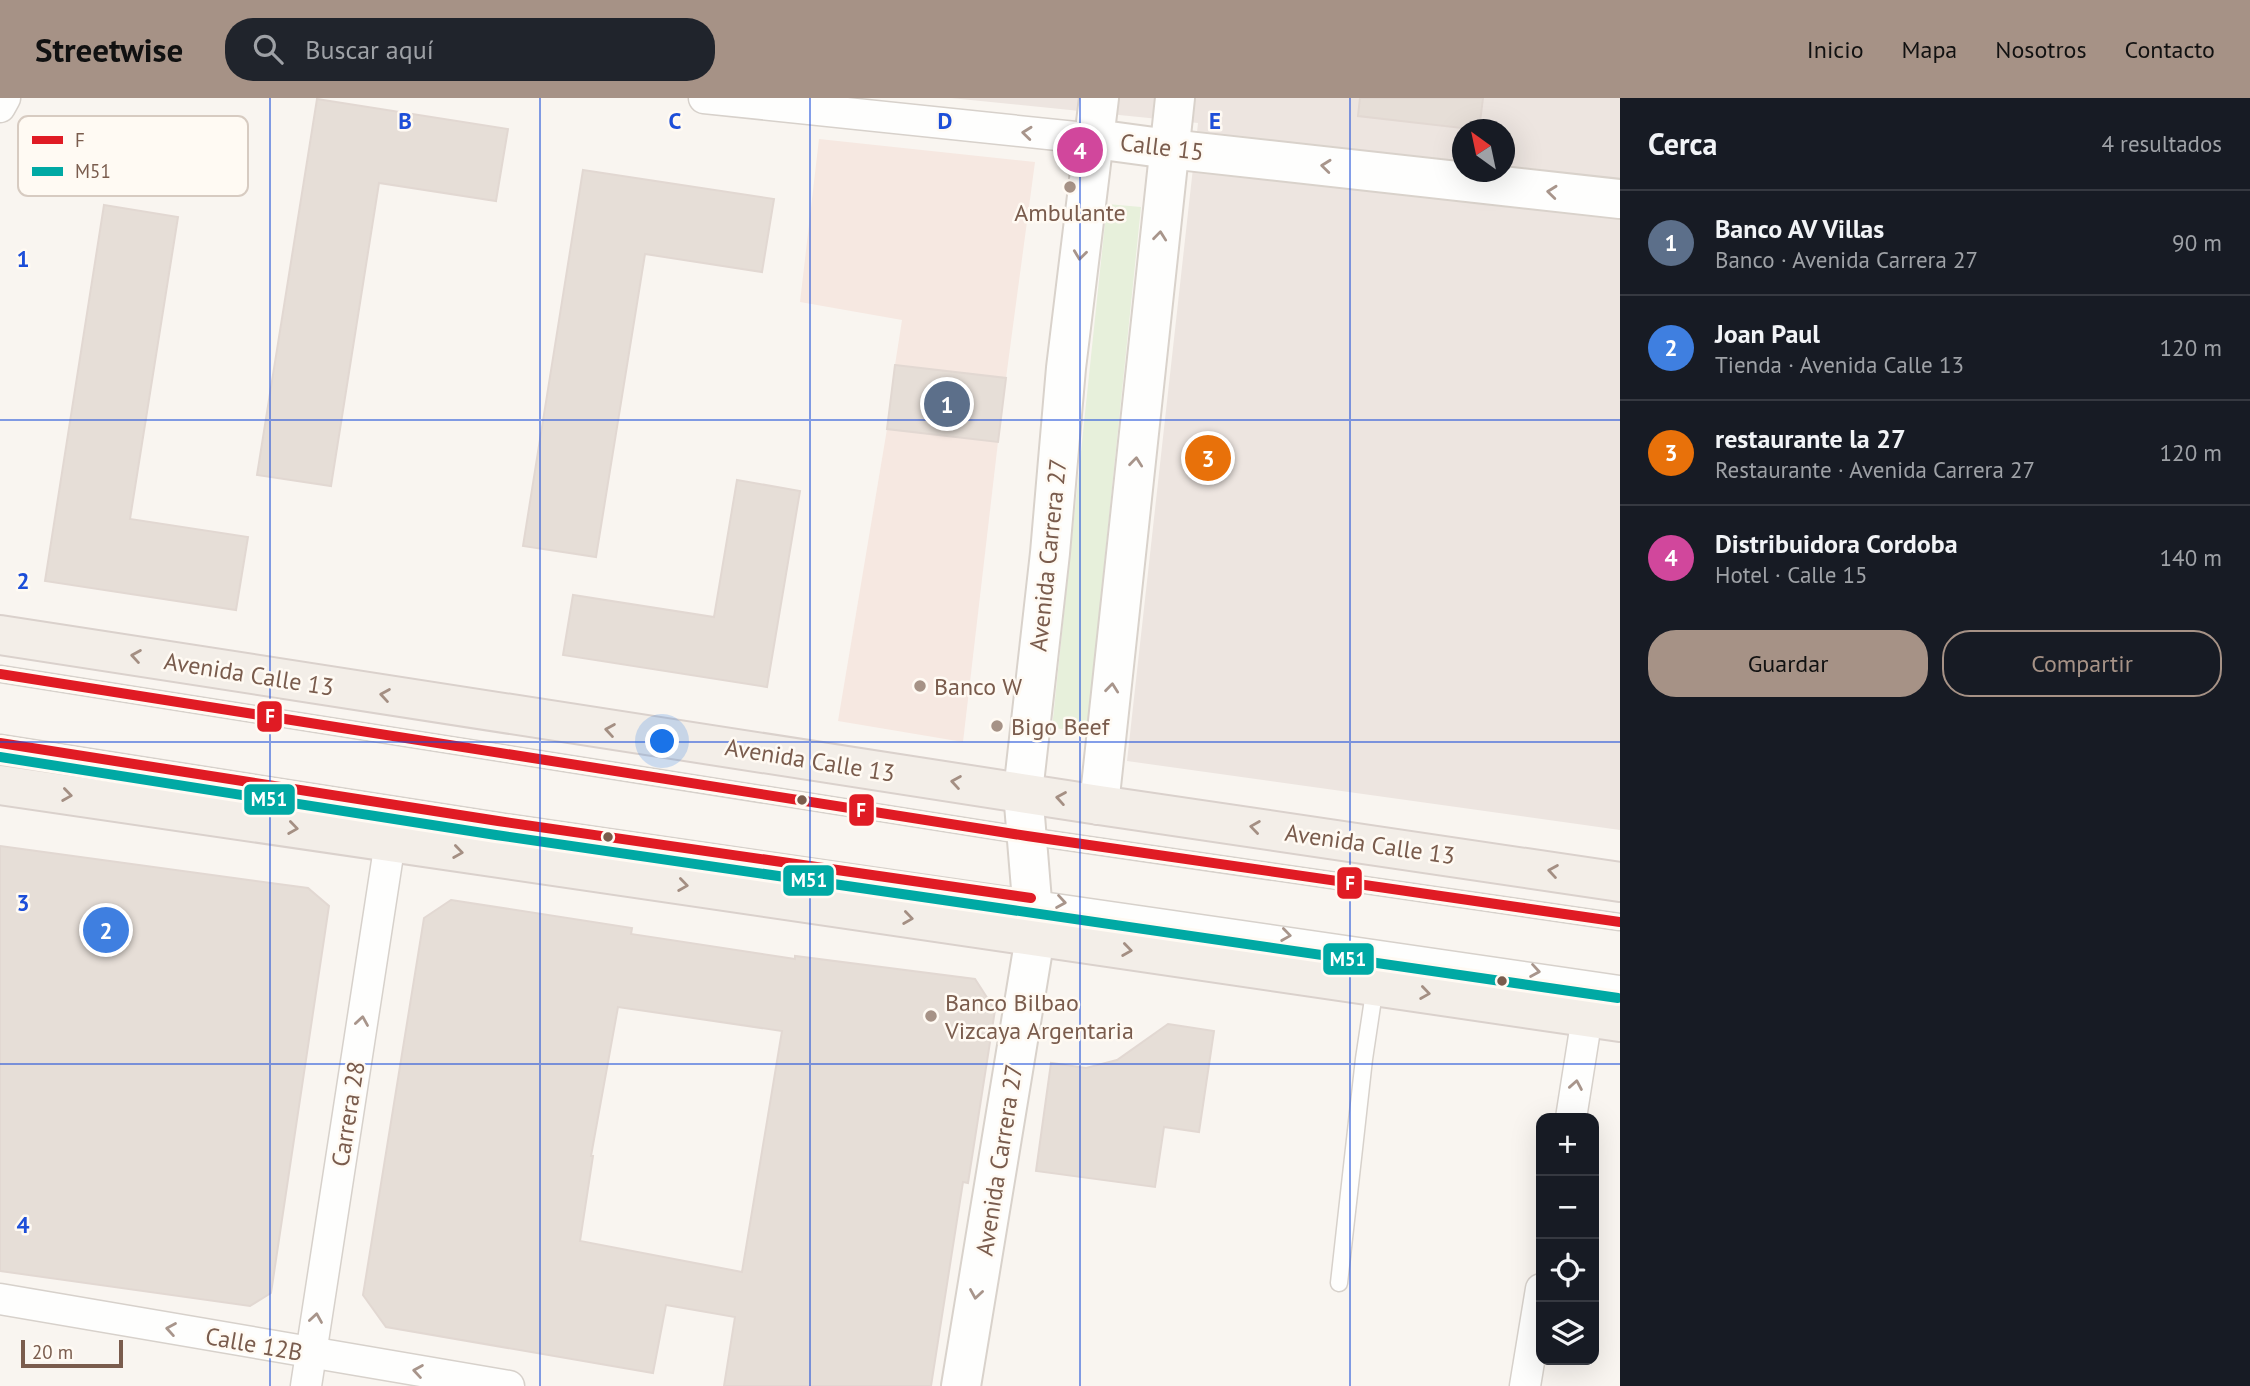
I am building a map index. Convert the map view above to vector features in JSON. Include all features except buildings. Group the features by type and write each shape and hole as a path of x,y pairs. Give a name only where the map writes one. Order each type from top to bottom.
{"main road":[{"name":"Avenida Carrera 27","path":"961,1386 1035,937 1023,792 1050,553 1066,368 1099,98"},
{"path":"1099,805 1175,98"},
{"name":"Calle 15","path":"1095,139 1620,199"},
{"name":"Avenida Calle 13","path":"0,635 1099,805 1620,881"},
{"path":"0,785 1375,986 1596,1030"}],"street":[{"path":"0,107 5,98"},
{"name":"Calle 15","path":"704,98 1095,139"},
{"name":"Carrera 28","path":"306,1386 390,842"},
{"path":"1571,1113 1596,1030"},
{"name":"Calle 12B","path":"0,1299 509,1386"},
{"path":"1525,1386 1539,1302"}],"lane":[{"path":"0,674 1027,836 1620,922"},
{"path":"0,743 498,821 1620,984"},
{"path":"1339,1283 1364,1059 1375,986"}],"shaded area":[{"path":"951,98 1620,98 1620,830 1127,761 1198,123"},
{"path":"819,139 1035,162 1006,378 895,365 902,320 800,302"},
{"path":"887,429 998,442 963,742 838,721"}],"green space":[{"path":"1107,204 1141,207 1087,731 1052,728"}],"transit line":[{"name":"F","path":"0,674 1027,836 1620,922"},
{"name":"F","path":"0,743 498,821 1031,898"},
{"name":"M51","path":"0,757 496,835 1618,998"}],"place":[{"name":"Distribuidora Cordoba","path":"1080,150"},
{"name":"Ambulante","path":"1070,187"},
{"name":"Banco AV Villas","path":"947,404"},
{"name":"restaurante la 27","path":"1208,458"},
{"name":"Banco W","path":"920,686"},
{"name":"Bigo Beef","path":"997,726"},
{"name":"Joan Paul","path":"106,930"},
{"name":"Banco Bilbao Vizcaya Argentaria","path":"931,1016"}]}
